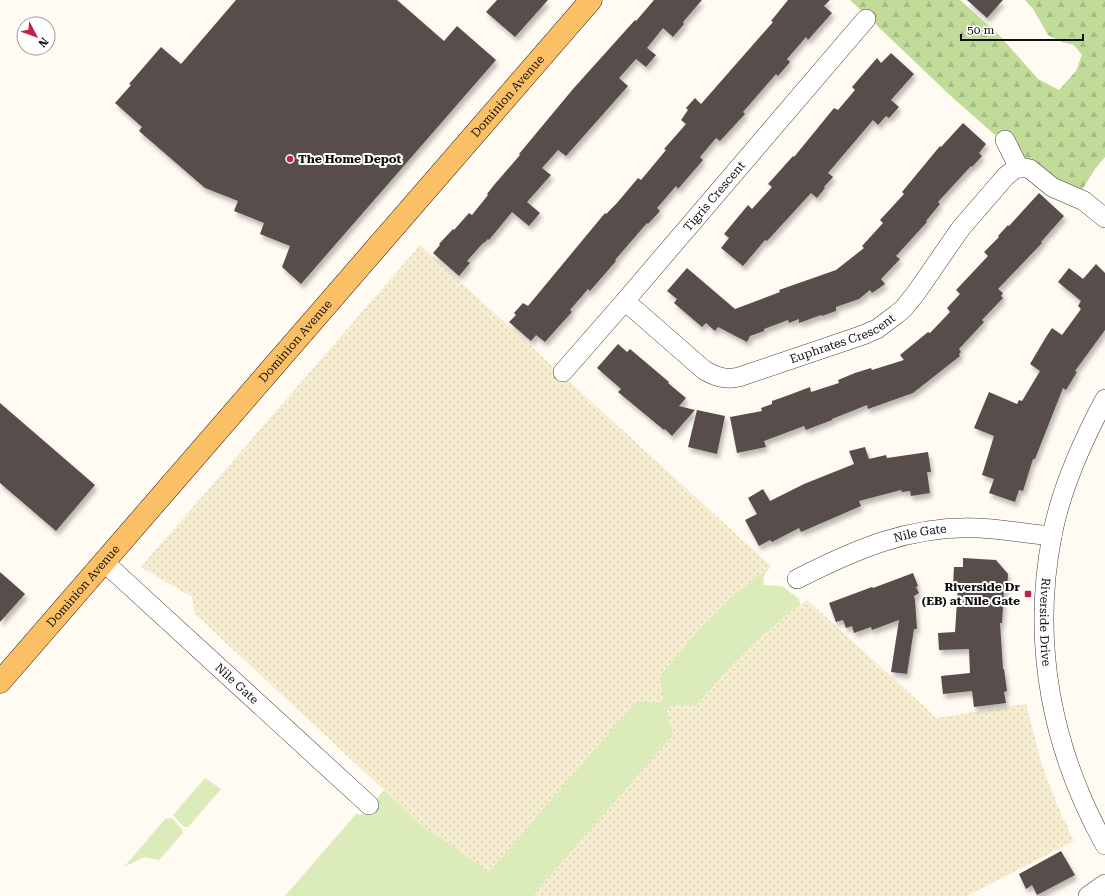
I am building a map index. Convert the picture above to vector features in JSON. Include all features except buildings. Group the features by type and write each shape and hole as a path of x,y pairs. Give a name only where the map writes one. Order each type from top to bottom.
{"main road":[{"name":"Dominion Avenue","path":"0,682 591,0"}],"street":[{"name":"Tigris Crescent","path":"563,372 866,19"},
{"path":"1005,140 1019,168 1030,169 1052,187 1084,201 1105,218"},
{"name":"Euphrates Crescent","path":"625,301 708,372 725,379 739,377 863,335 877,329 894,317 904,308 916,293 961,228 1006,176 1019,168"},
{"name":"Riverside Drive","path":"1105,399 1071,471 1060,504 1052,536 1046,582 1044,626 1048,680 1052,708 1067,761 1078,792 1105,845"},
{"name":"Nile Gate","path":"797,579 841,557 917,532 956,528 980,528 1052,536"},
{"name":"Nile Gate","path":"104,562 369,805"},
{"path":"1088,896 1105,884"}],"shaded area":[{"path":"420,245 771,566 721,607 659,676 665,698 659,703 639,701 488,873 435,834 428,831 195,614 192,597 141,567"},
{"path":"807,600 937,718 1026,704 1042,765 1058,807 1074,841 967,896 534,896 672,705 696,706 754,642 774,624"}],"green space":[{"path":"850,0 960,0 998,34 1038,79 1059,90 1076,71 1082,55 1074,45 1062,42 1048,35 1033,9 1025,0 1105,0 1105,157 1095,169 1082,190 1075,192 1022,159 1017,143 1012,137 995,135 953,98"},
{"path":"771,566 764,575 763,585 782,586 799,599 800,605 757,640 732,665 696,706 672,705 667,711 673,735 541,886 534,896 285,896 356,814 362,815 384,790 428,831 435,834 489,872 633,705 639,701 659,703 664,698 659,677 689,641 727,601"},
{"path":"205,778 221,789 188,827 184,827 173,815"},
{"path":"166,818 172,818 182,829 183,833 159,860 144,857 124,867"}],"place":[{"name":"The Home Depot","path":"290,159"},
{"name":"Riverside Dr (EB) at Nile Gate","path":"1028,594"}]}
